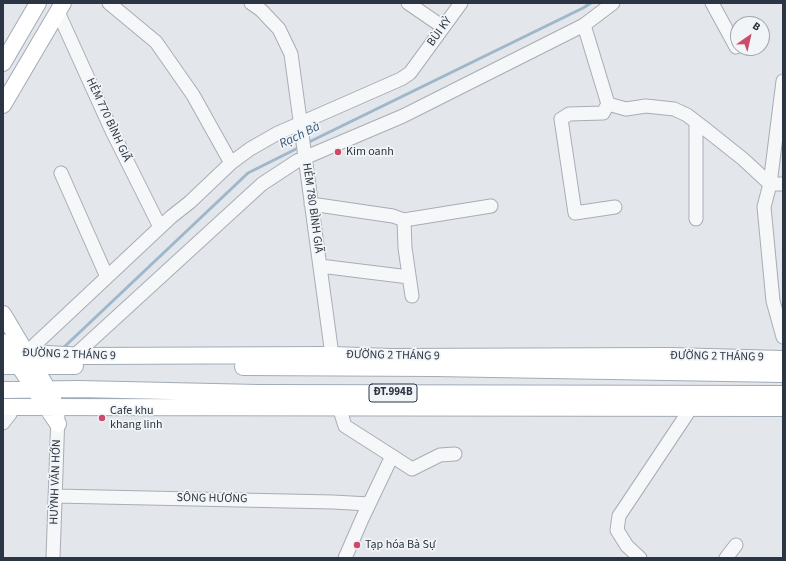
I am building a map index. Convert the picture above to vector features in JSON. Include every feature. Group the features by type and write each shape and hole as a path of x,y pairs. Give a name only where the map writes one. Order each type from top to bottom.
{"main road":[{"path":"3,63 38,3"},
{"path":"3,105 61,7"},
{"path":"3,314 14,357 42,390 52,406 58,424"},
{"name":"ĐƯỜNG 2 THÁNG 9","path":"14,357 332,355 391,363 670,356 783,359"},
{"name":"ĐƯỜNG 2 THÁNG 9","path":"14,357 391,363 783,374"},
{"name":"ĐT.994B","path":"3,390 79,389 258,393 386,400 691,408 783,408"},
{"name":"ĐT.994B","path":"8,407 339,407 386,400 783,394"}],"street":[{"path":"109,3 156,42 193,95 231,163"},
{"name":"HẺM 780 BÌNH GIÃ","path":"251,3 261,10 279,29 291,54 332,355"},
{"path":"408,3 443,27"},
{"name":"BÙI KỶ","path":"14,357 107,277 231,163 250,149 278,133 400,79 410,72 461,3"},
{"path":"74,356 262,184 297,161 403,116 584,25 614,3"},
{"path":"712,3 730,36"},
{"name":"HẺM 770 BÌNH GIÃ","path":"61,7 112,131 160,227"},
{"path":"584,25 608,104 603,113 569,114 561,119 575,213 616,207"},
{"path":"783,81 770,184 764,207 773,301 783,337"},
{"path":"608,104 626,109 646,106 674,109 688,115 743,159 770,184 783,184"},
{"path":"696,122 696,219"},
{"path":"61,173 107,277"},
{"path":"311,204 393,216 404,220 491,206"},
{"path":"404,220 405,248 412,296"},
{"path":"320,266 409,277"},
{"path":"3,424 10,414 8,407"},
{"path":"339,407 345,426 412,469 440,455 454,454"},
{"path":"640,558 627,546 617,530 619,516 691,408"},
{"name":"HUỲNH VĂN HỚN","path":"53,558 58,424"},
{"path":"347,557 369,504 392,456"},
{"name":"SÔNG HƯƠNG","path":"55,496 345,502 369,504"},
{"path":"726,558 736,545"}],"waterway":[{"name":"Rạch Bà","path":"307,143 591,3"},
{"name":"Rạch Bà","path":"62,349 248,173 300,147"}],"place":[{"name":"Kim oanh","path":"338,152"},
{"name":"Cafe khu khang linh","path":"102,418"},
{"name":"Tạp hóa Bà Sự","path":"357,545"}]}
